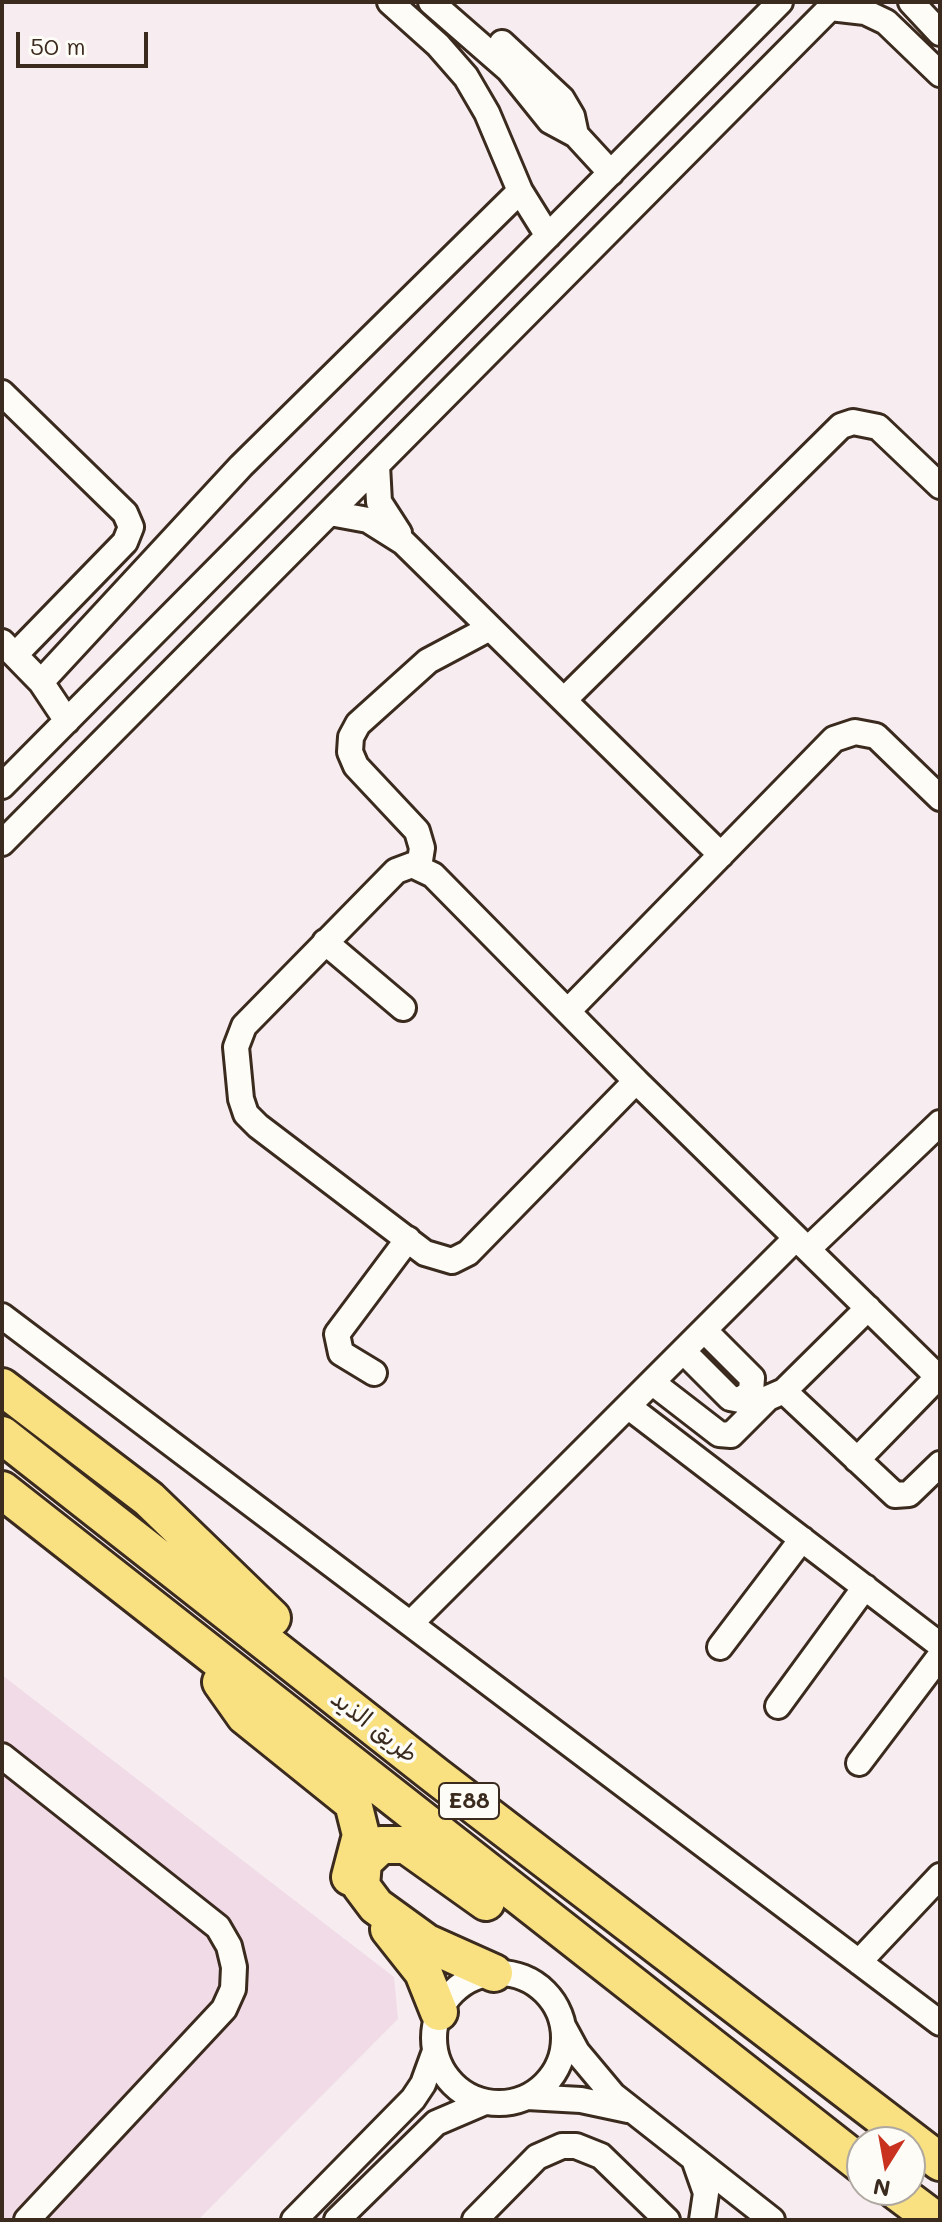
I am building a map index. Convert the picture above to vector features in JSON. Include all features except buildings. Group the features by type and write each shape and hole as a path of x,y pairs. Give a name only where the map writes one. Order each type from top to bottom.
{"highway":[{"path":"2,1387 149,1499 250,1600 421,1735 429,1747 436,1776"},
{"name":"طريق الذيد","path":"2,1435 436,1776 940,2162"},
{"name":"طريق الذيد","path":"2,1490 846,2154"},
{"path":"213,1659 231,1699 245,1716 353,1803 361,1835 350,1877 355,1896 411,1954 428,1982 439,2012"},
{"path":"494,1973 427,1943 367,1898 360,1874 370,1852 393,1843 406,1845 519,1927 546,1942 602,1963"},
{"path":"882,2115 940,2155"},
{"path":"901,2206 915,2220"},
{"path":"916,2206 935,2220"}],"street":[{"path":"390,2 438,45 466,77 487,113 520,191 548,236"},
{"path":"431,2 509,70 550,121 576,135 611,173"},
{"path":"455,2 555,92 569,110 576,135"},
{"path":"2,786 780,2"},
{"path":"911,2 940,33"},
{"path":"2,843 833,5 865,12 886,22 940,74"},
{"path":"41,682 271,436 520,191"},
{"path":"2,394 125,513 131,527 128,539 9,648 41,682 67,721"},
{"path":"564,700 841,426 853,422 878,427 940,486"},
{"path":"377,465 379,502 403,542"},
{"path":"330,513 368,520 403,542 721,855"},
{"path":"419,867 422,848 417,831 356,766 350,752 351,737 358,724 428,661 490,628"},
{"path":"568,1011 834,739 855,732 876,736 940,798"},
{"path":"636,1081 468,1253 445,1261 408,1239 251,1120 242,1107 236,1047 240,1032 396,871 404,866 419,867 433,875 636,1081 939,1378 857,1460"},
{"path":"325,942 403,1008"},
{"path":"412,1622 705,1331 940,1123"},
{"path":"374,1373 341,1353 337,1334 408,1239"},
{"path":"653,1383 685,1411 697,1415 719,1434 727,1436 768,1398 784,1391 868,1308"},
{"path":"2,1316 412,1622 940,2023"},
{"path":"684,1352 730,1398 740,1400 751,1392 752,1378 705,1331"},
{"path":"784,1391 900,1496 912,1491 940,1464"},
{"path":"629,1407 940,1645"},
{"path":"720,1647 802,1539"},
{"path":"778,1706 865,1587"},
{"path":"859,1763 940,1656"},
{"path":"2,1756 218,1927 229,1946 234,1967 233,1989 224,2009 39,2216"},
{"path":"859,1962 940,1876"},
{"path":"564,2028 564,2049 557,2069 545,2086 527,2097 506,2103 485,2102 467,2095 452,2084 441,2068 435,2051 434,2027 439,2012 461,1985 494,1973 513,1974 539,1987 558,2009 564,2028 593,2075 772,2220"},
{"path":"294,2220 413,2099 423,2084 435,2051"},
{"path":"527,2097 581,2100 635,2112"},
{"path":"337,2220 436,2123 485,2102"},
{"path":"475,2220 537,2157 549,2150 576,2146 601,2156 667,2220"},
{"path":"694,2159 706,2193 702,2220"}],"shaded area":[{"path":"2,1675 394,1977 398,2019 198,2220 2,2220"}]}
